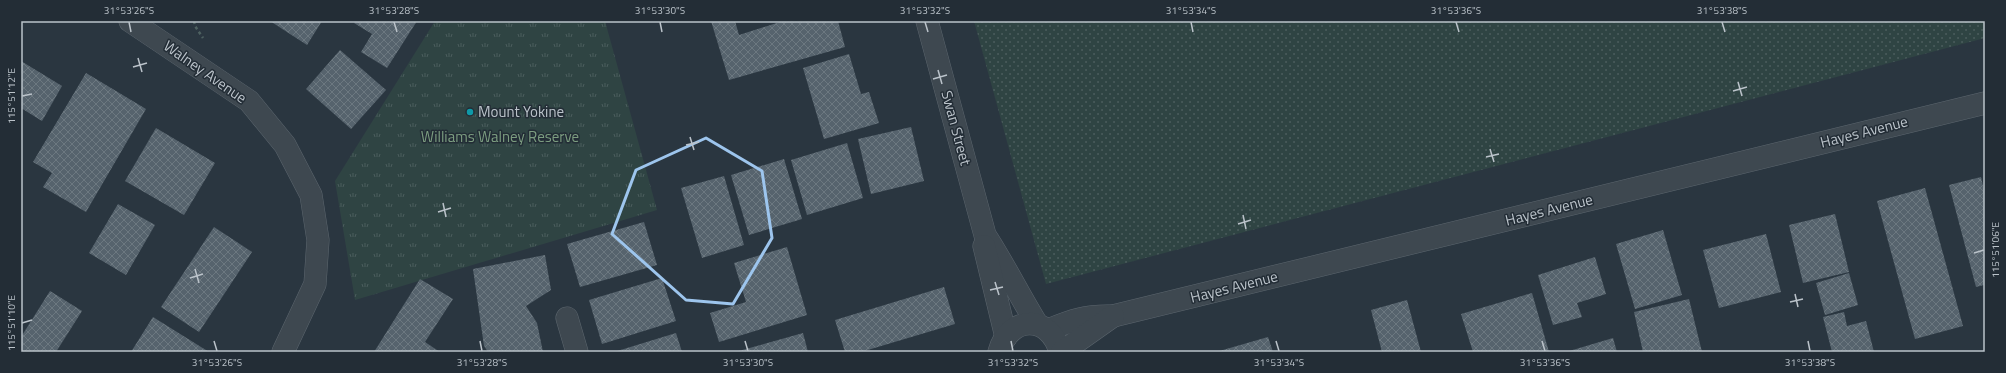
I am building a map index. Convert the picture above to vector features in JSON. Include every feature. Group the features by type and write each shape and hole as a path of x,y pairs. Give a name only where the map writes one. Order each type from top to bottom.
{"street":[{"name":"Swan Street","path":"927,21 985,235 999,256 1013,286 1043,327 1054,335 1061,352"},
{"name":"Walney Avenue","path":"141,24 249,101 285,145 312,195 318,240 315,284 283,352"},
{"name":"Hayes Avenue","path":"1003,345 1014,329 1026,324 1043,327 1094,315 1113,316 1985,103"},
{"name":"Swan Street","path":"985,235 983,244 1003,345"},
{"name":"Hayes Avenue","path":"1061,352 1113,316"},
{"path":"567,318 577,352"}],"highlighted area":[{"path":"706,138 762,171 772,238 733,304 686,300 612,234 636,170"}],"green space":[{"name":"Williams Walney Reserve","path":"435,21 605,21 657,210 355,300 335,181"},
{"path":"974,21 1985,21 1985,38 1046,284"}],"building":[{"path":"270,21 322,21 307,45"},
{"path":"356,21 417,21 387,68 361,52 372,34 354,23"},
{"path":"711,21 735,21 739,35 783,21 838,21 845,47 729,80"},
{"path":"340,50 386,90 351,129 306,89"},
{"path":"849,54 861,94 869,92 879,123 824,139 803,68"},
{"path":"21,61 62,86 42,121 21,108"},
{"path":"86,73 146,109 86,212 43,187 52,173 33,162"},
{"path":"911,127 924,181 871,194 858,139"},
{"path":"156,128 215,163 184,215 125,181"},
{"path":"847,143 863,198 807,215 791,160"},
{"path":"784,159 802,219 749,235 731,175"},
{"path":"724,176 744,245 702,258 681,188"},
{"path":"1981,177 1985,195 1985,288 1984,285 1976,287 1949,185"},
{"path":"1925,188 1963,326 1915,339 1877,201"},
{"path":"118,204 155,225 126,275 89,253"},
{"path":"1835,214 1849,272 1803,283 1789,225"},
{"path":"644,222 657,265 580,287 567,244"},
{"path":"214,227 252,252 199,332 161,307"},
{"path":"1663,230 1682,295 1635,309 1616,244"},
{"path":"1766,234 1781,292 1719,308 1703,250"},
{"path":"787,247 807,315 719,342 710,313 746,302 734,263"},
{"path":"545,255 551,290 526,306 537,323 543,352 488,352 484,346 473,269"},
{"path":"1595,257 1606,294 1577,303 1582,317 1553,325 1538,275"},
{"path":"1849,273 1858,305 1825,315 1816,283"},
{"path":"662,278 676,321 602,344 589,300"},
{"path":"420,279 453,299 425,342 440,352 374,352"},
{"path":"944,287 955,324 861,352 845,352 835,320"},
{"path":"50,291 82,311 56,352 21,352 21,337"},
{"path":"1532,293 1549,352 1473,352 1461,314"},
{"path":"1689,299 1702,352 1643,352 1634,312"},
{"path":"1407,300 1421,352 1382,352 1371,310"},
{"path":"1844,312 1847,326 1866,321 1874,352 1832,352 1823,317"},
{"path":"153,317 209,352 131,352"},
{"path":"676,333 682,352 614,352"},
{"path":"803,333 808,352 735,352"},
{"path":"1268,337 1273,352 1216,352"},
{"path":"1613,338 1617,352 1566,352"}],"place":[{"name":"Mount Yokine","path":"470,112"}]}
